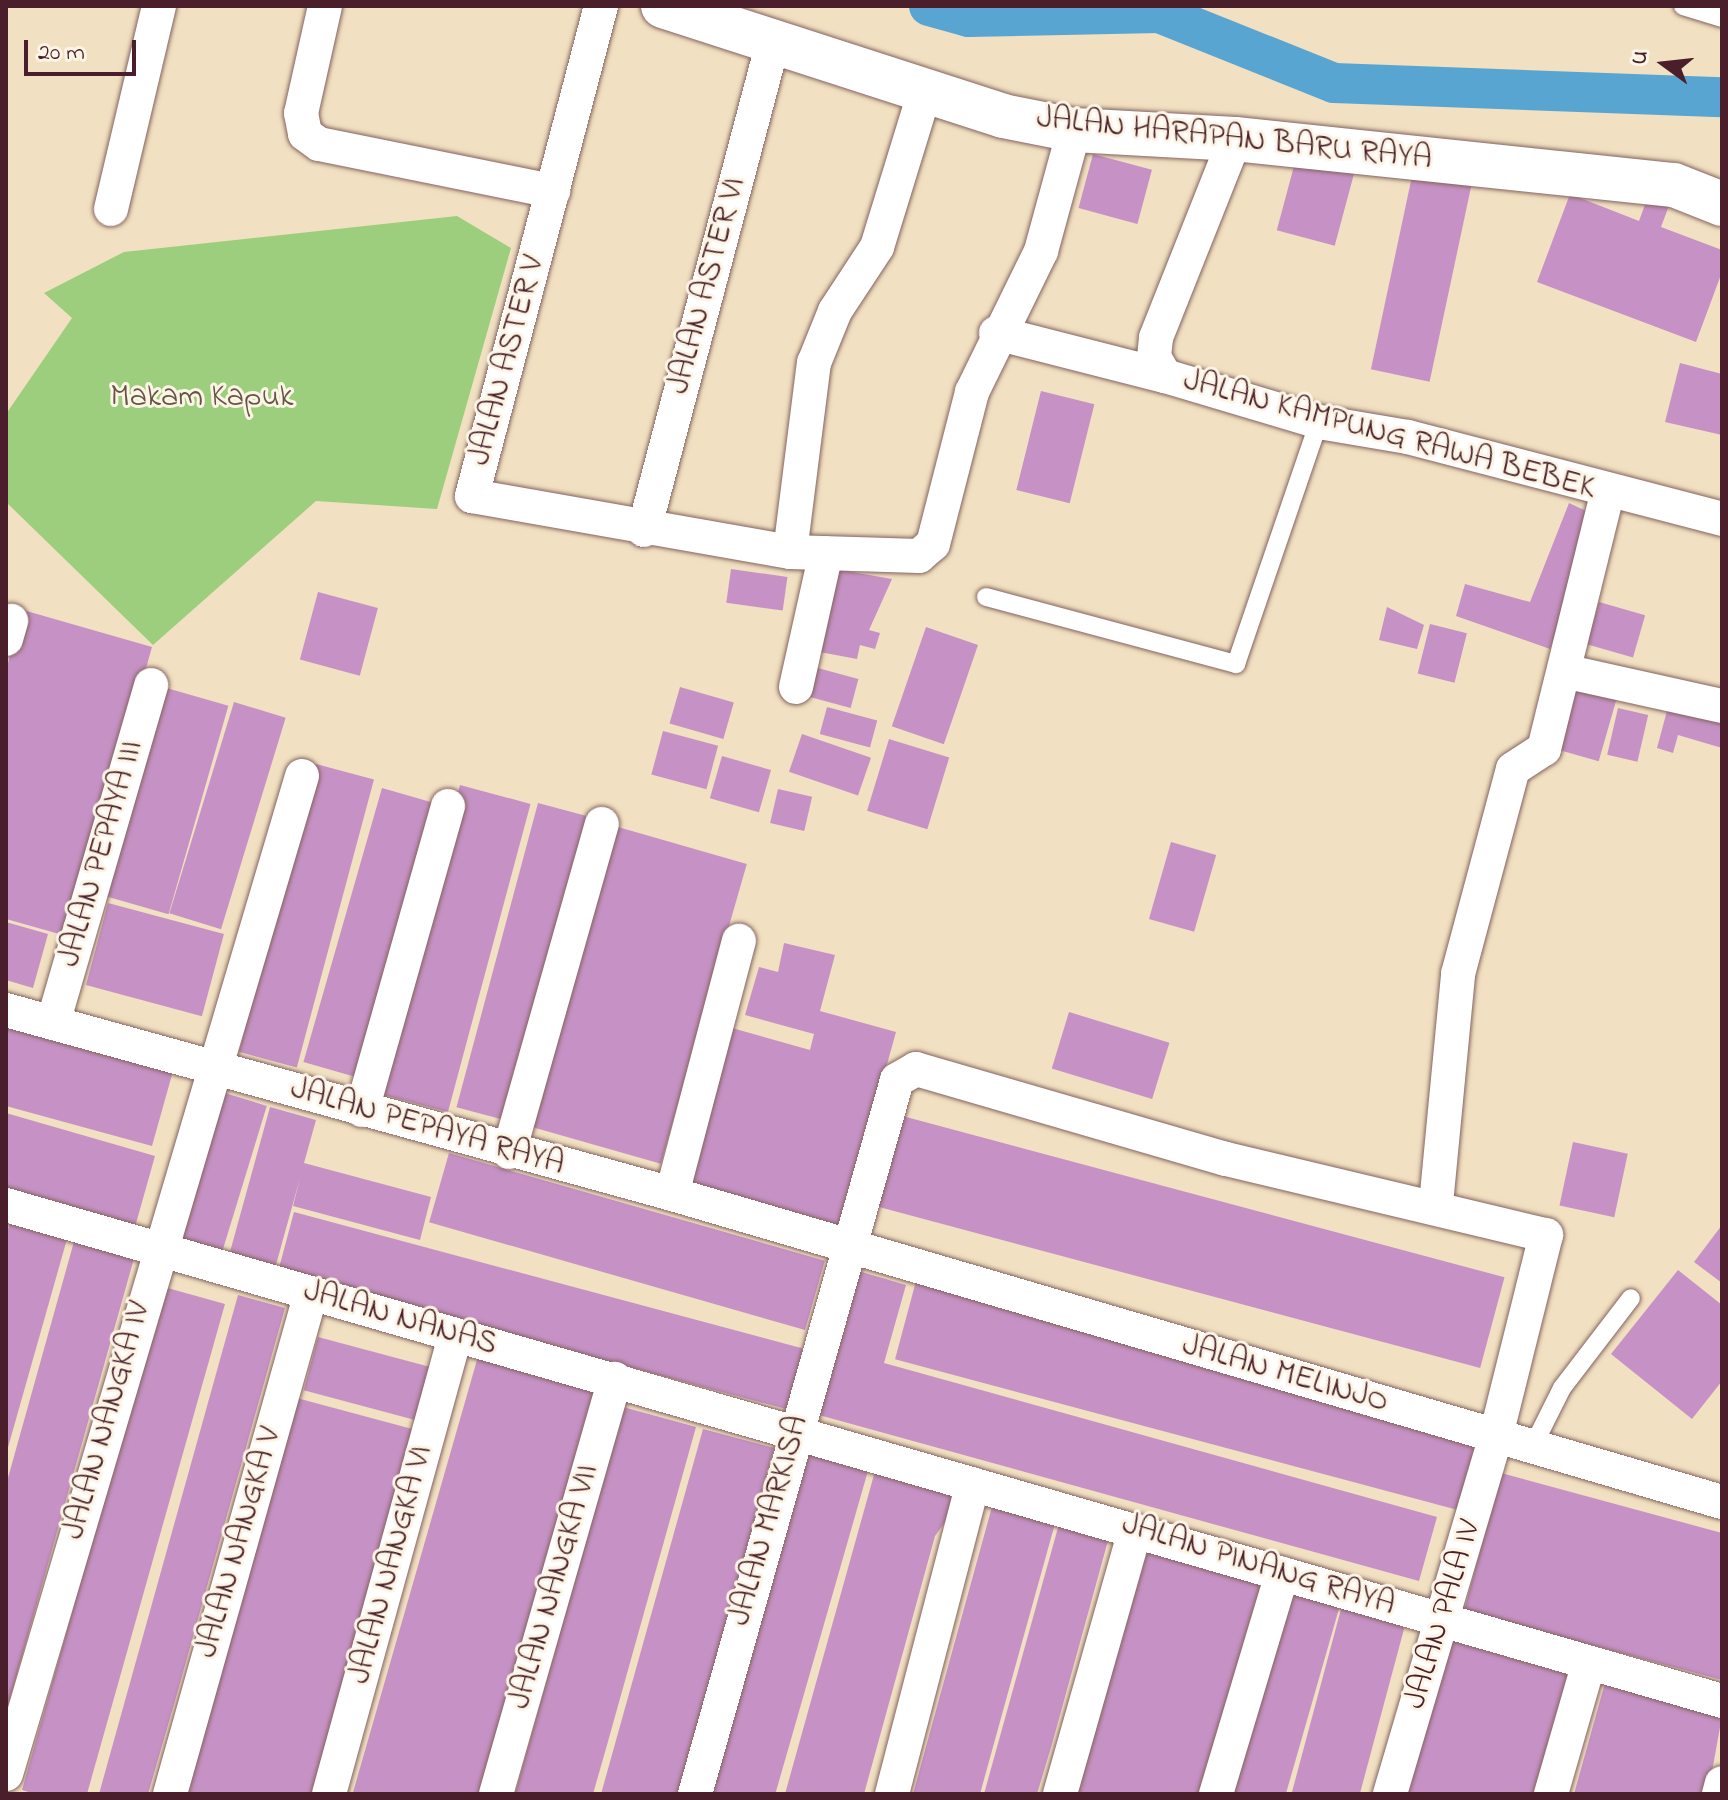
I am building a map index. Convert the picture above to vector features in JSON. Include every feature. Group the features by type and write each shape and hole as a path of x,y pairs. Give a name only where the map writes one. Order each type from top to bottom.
{"street":[{"path":"111,209 159,6"},
{"path":"325,6 301,113 305,134 319,144 553,191"},
{"name":"JALAN ASTER V","path":"601,6 472,496 644,530 790,552 899,561 933,544 972,392 996,333 1041,251 1074,130"},
{"name":"JALAN HARAPAN BARU RAYA","path":"663,6 925,91 1074,130 1235,139 1674,185 1722,204"},
{"name":"JALAN ASTER VI","path":"644,530 773,42"},
{"path":"790,552 814,363 835,311 877,247 925,91"},
{"name":"JALAN KAMPUNG RAWA BEBEK","path":"1235,139 1156,338 1154,357 1165,376 1319,422 1408,437 1607,495 1722,519"},
{"path":"996,333 1165,376"},
{"path":"1436,1204 1458,974 1513,769 1540,758 1607,495"},
{"path":"796,687 826,553"},
{"path":"1564,671 1722,706"},
{"name":"JALAN PEPAYA III","path":"53,1023 151,685"},
{"name":"JALAN NANGKA IV","path":"6,1774 158,1247 302,776"},
{"path":"362,1110 448,806"},
{"path":"509,1152 602,824"},
{"path":"672,1194 739,941"},
{"name":"JALAN PEPAYA RAYA","path":"6,1010 509,1152 672,1194 847,1248"},
{"name":"JALAN MARKISA","path":"695,1794 847,1248 897,1080 906,1072 1310,1181 1436,1204"},
{"name":"JALAN PALA IV","path":"1390,1794 1444,1621 1496,1436 1546,1235 1436,1204"},
{"name":"JALAN NANAS","path":"6,1205 795,1432"},
{"name":"JALAN MELINJO","path":"847,1248 1722,1502"},
{"name":"JALAN NANGKA V","path":"170,1794 311,1293"},
{"name":"JALAN NANGKA VI","path":"329,1794 455,1336"},
{"name":"JALAN NANGKA VII","path":"496,1794 615,1379"},
{"name":"JALAN PINANG RAYA","path":"795,1432 1444,1621 1588,1666 1722,1701"},
{"path":"892,1794 973,1484"},
{"path":"1060,1794 1135,1530"},
{"path":"1216,1794 1282,1574"},
{"path":"1551,1794 1588,1666"},
{"path":"1719,1794 1722,1783"}],"lane":[{"path":"1683,6 1722,18"},
{"path":"986,597 1236,664 1319,422"},
{"path":"1533,1446 1562,1388 1631,1298"}],"green space":[{"name":"Makam Kapuk","path":"457,216 511,248 437,509 316,501 153,645 6,502 6,414 72,318 44,293 124,252"}],"building":[{"path":"1298,151 1356,167 1335,246 1277,230"},
{"path":"1093,154 1152,170 1137,224 1079,208"},
{"path":"1415,162 1474,174 1430,382 1371,369"},
{"path":"1651,188 1673,195 1661,227 1722,250 1722,272 1696,342 1537,282 1570,194 1639,221"},
{"path":"1680,363 1722,374 1722,435 1665,422"},
{"path":"1041,391 1094,404 1070,503 1016,490"},
{"path":"1569,503 1597,516 1550,649 1456,616 1465,584 1530,602"},
{"path":"824,567 892,579 869,630 880,633 875,649 860,645 857,659 809,650"},
{"path":"731,569 787,577 783,611 726,603"},
{"path":"318,592 378,608 360,676 300,660"},
{"path":"1599,602 1645,615 1633,658 1587,644"},
{"path":"1387,607 1424,625 1417,649 1379,640"},
{"path":"23,610 152,647 70,937 6,919 6,670"},
{"path":"1430,624 1467,633 1455,683 1418,673"},
{"path":"926,627 978,645 944,744 892,726"},
{"path":"814,667 858,679 851,708 806,696"},
{"path":"163,687 228,706 169,914 103,896"},
{"path":"680,687 734,702 723,739 670,724"},
{"path":"1575,688 1616,700 1599,761 1557,750"},
{"path":"234,702 286,718 221,929 169,913"},
{"path":"827,707 877,720 870,748 820,734"},
{"path":"1668,707 1722,720 1722,748 1678,735 1673,753 1657,748"},
{"path":"1618,708 1648,715 1637,762 1607,755"},
{"path":"663,731 718,746 706,789 651,774"},
{"path":"802,734 871,758 858,796 789,772"},
{"path":"889,739 949,757 927,829 867,811"},
{"path":"722,756 771,770 759,812 710,798"},
{"path":"316,764 374,780 297,1067 239,1052"},
{"path":"460,785 531,804 448,1112 377,1093"},
{"path":"382,788 437,804 358,1078 303,1062"},
{"path":"778,789 812,797 804,831 770,823"},
{"path":"538,803 597,819 515,1123 456,1107"},
{"path":"618,827 747,864 661,1164 532,1127"},
{"path":"1171,842 1216,855 1194,932 1149,919"},
{"path":"108,903 224,934 202,1016 86,985"},
{"path":"6,922 48,934 33,988 6,980"},
{"path":"784,943 835,955 820,1011 896,1032 840,1233 686,1190 732,1028 810,1050 814,1034 745,1015 759,967 778,972"},
{"path":"1069,1012 1169,1043 1152,1099 1052,1068"},
{"path":"6,1017 175,1064 152,1146 6,1106"},
{"path":"218,1091 267,1106 221,1257 172,1242"},
{"path":"270,1107 316,1120 304,1163 431,1197 420,1240 293,1206 300,1178 274,1272 228,1259"},
{"path":"6,1113 155,1156 135,1227 6,1191"},
{"path":"895,1114 1504,1277 1480,1368 871,1205"},
{"path":"1573,1142 1628,1154 1614,1217 1559,1206"},
{"path":"449,1153 825,1261 805,1330 429,1222"},
{"path":"294,1212 803,1348 787,1409 278,1273"},
{"path":"10,1223 67,1239 7,1451 6,1236"},
{"path":"1722,1225 1722,1283 1694,1262"},
{"path":"75,1238 135,1255 6,1713 6,1485"},
{"path":"848,1268 906,1285 884,1363 1437,1517 1419,1581 808,1412"},
{"path":"1678,1270 1722,1305 1722,1381 1692,1419 1611,1354"},
{"path":"916,1281 1496,1436 1475,1515 895,1359"},
{"path":"164,1287 225,1304 87,1794 35,1794 22,1790"},
{"path":"238,1295 285,1308 148,1794 99,1794"},
{"path":"318,1337 436,1369 422,1422 304,1390"},
{"path":"479,1353 599,1387 483,1794 353,1793"},
{"path":"293,1397 424,1432 327,1794 187,1794"},
{"path":"623,1407 696,1427 593,1794 515,1794"},
{"path":"703,1429 774,1448 726,1623 678,1794 601,1794"},
{"path":"804,1440 871,1459 775,1794 703,1793"},
{"path":"877,1464 973,1484 935,1536 864,1794 785,1794"},
{"path":"1501,1473 1722,1533 1722,1680 1464,1611"},
{"path":"993,1503 1056,1520 980,1794 913,1794"},
{"path":"1059,1524 1109,1537 1052,1744 1037,1794 984,1794"},
{"path":"1143,1540 1270,1576 1208,1794 1070,1794"},
{"path":"1279,1582 1341,1600 1286,1794 1218,1793"},
{"path":"1344,1598 1408,1615 1360,1794 1291,1794"},
{"path":"1443,1638 1578,1677 1544,1794 1397,1794"},
{"path":"1605,1683 1722,1716 1708,1794 1574,1794"}],"waterway":[{"path":"929,6 969,17 1159,13 1334,83 1722,97"}]}
